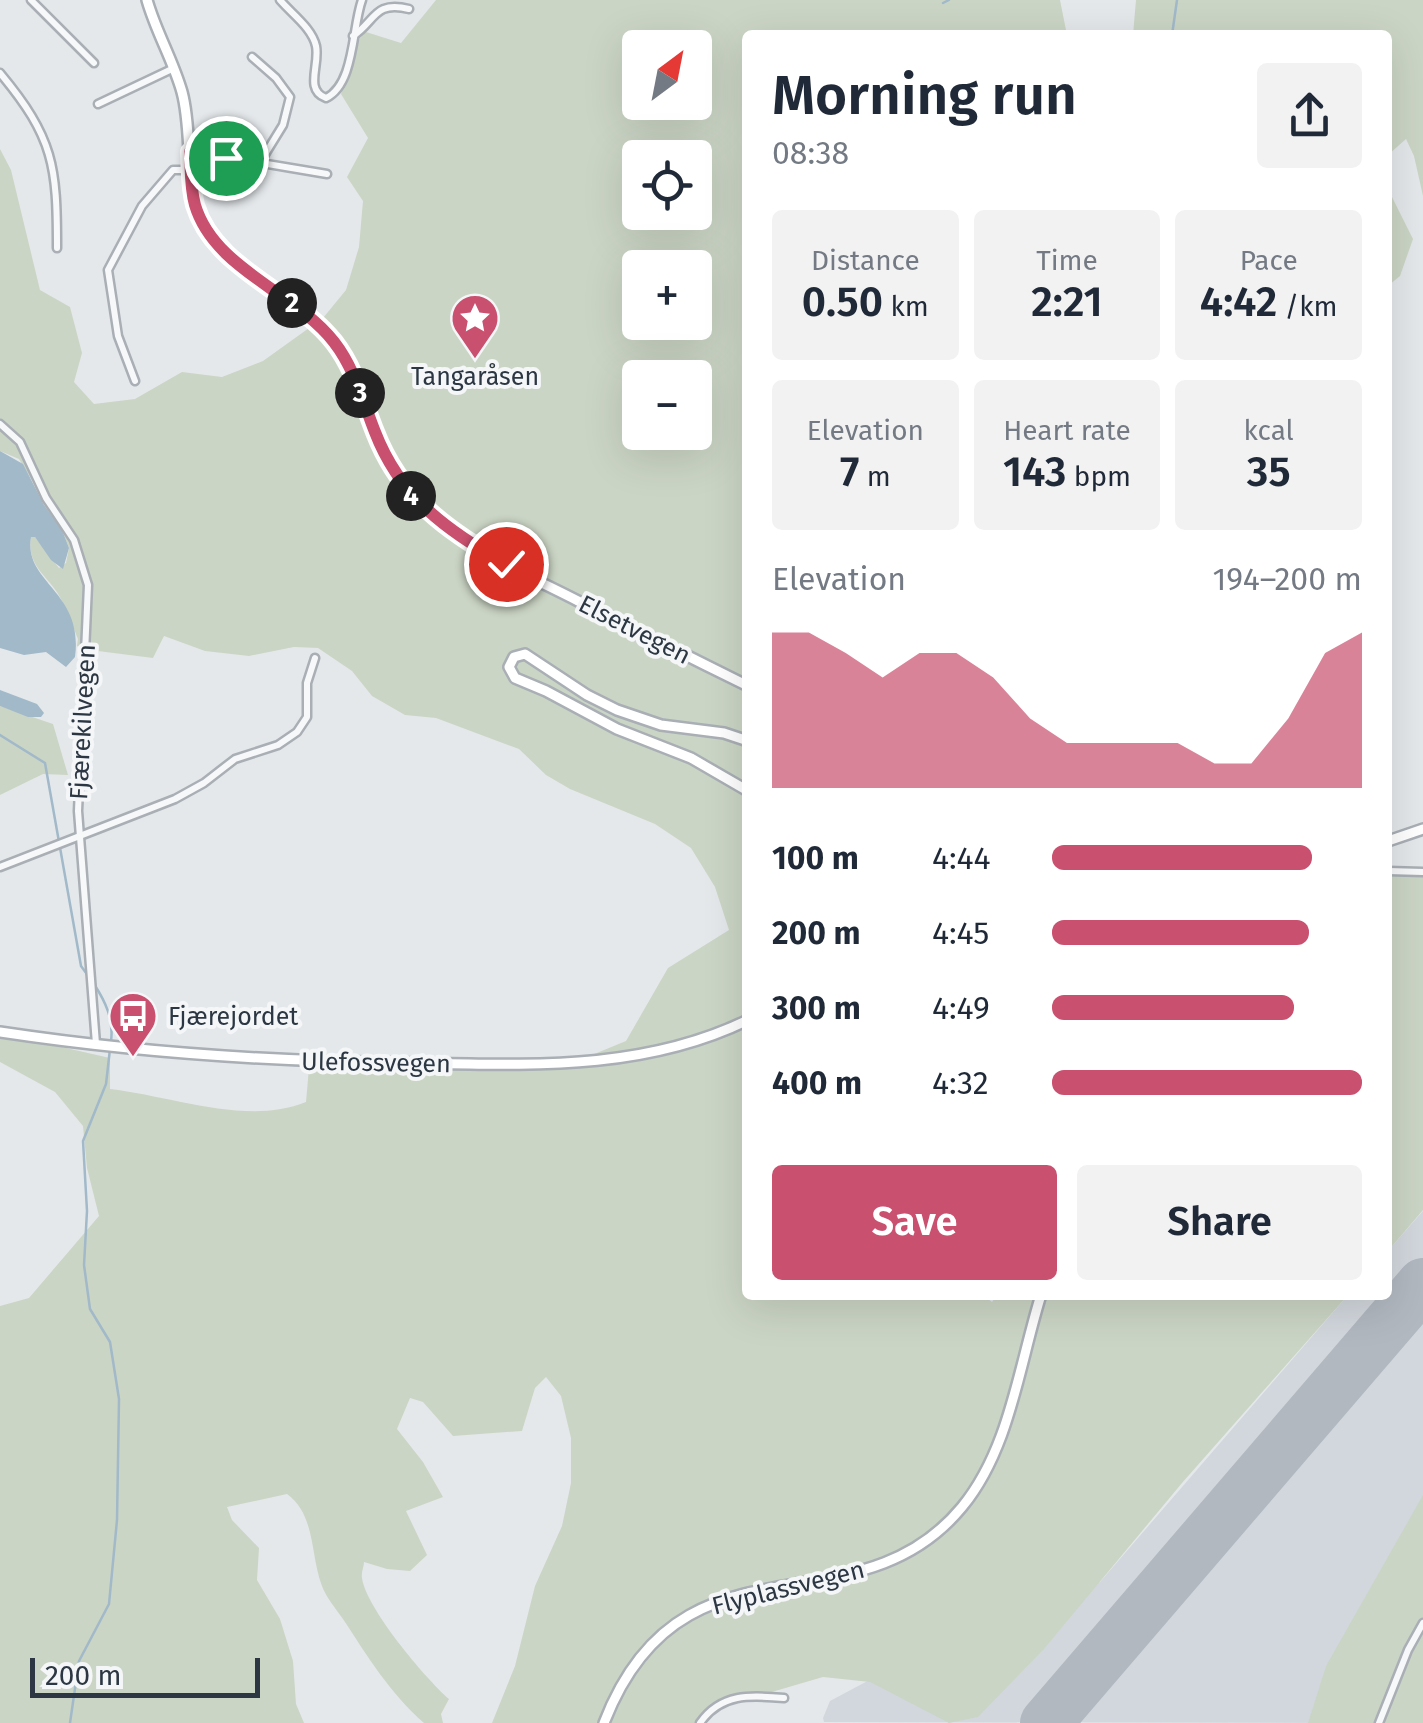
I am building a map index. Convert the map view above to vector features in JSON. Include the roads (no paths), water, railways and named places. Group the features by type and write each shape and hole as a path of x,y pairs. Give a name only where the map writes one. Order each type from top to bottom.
{"main road":[{"name":"Elsetvegen","path":"146,0 174,68 186,110 195,205 205,227 231,256 332,340 354,377 390,466 408,492 432,518 458,537 742,683"},
{"path":"742,740 724,733 661,724 617,710 526,654 514,657 509,664 509,672 515,678 617,729 691,758 742,788"},
{"path":"1392,840 1423,829"},
{"name":"Ulefossvegen","path":"0,1032 96,1046 260,1060 579,1064 663,1051 742,1023"},
{"name":"Flyplassvegen","path":"604,1723 634,1663 662,1633 692,1612 732,1596 879,1564 916,1547 949,1522 978,1487 996,1450 1040,1300"}],"street":[{"path":"31,0 94,63"},
{"path":"280,0 314,40 314,88 322,97 333,95 344,76 362,0"},
{"path":"352,36 360,32 375,8 386,2 398,2 410,9"},
{"path":"252,57 290,97 283,125 260,164"},
{"path":"98,104 174,68"},
{"path":"0,73 35,119 49,148 56,188 57,248"},
{"path":"190,152 327,174"},
{"path":"136,381 118,336 108,270 142,206 160,183 173,170 191,170"},
{"name":"Fjærekilvegen","path":"0,424 15,435 46,498 74,540 88,585 77,782 96,1046"},
{"path":"0,867 175,799 204,783 235,758 269,749 288,739 307,717 307,683 314,658"},
{"path":"1392,871 1423,872"},
{"path":"1379,1723 1423,1623"},
{"path":"700,1723 714,1707 727,1700 742,1696 784,1698"}],"water":[{"path":"0,451 23,464 69,548 63,569 31,537 36,566 71,617 75,657 66,667 46,652 24,655 0,648"},
{"path":"0,690 37,704 44,713 41,717 28,717 0,706"}],"waterway":[{"path":"943,3 949,0"},
{"path":"1173,30 1177,0"},
{"path":"0,735 45,763 81,966 89,977"},
{"path":"94,984 108,1011 111,1041"},
{"path":"70,1723 79,1661 109,1604 117,1520 119,1399 110,1342 90,1309 84,1265 87,1211 83,1141 106,1084 110,1049"}],"place":[{"name":"Tangaråsen","path":"475,360"},
{"name":"Fjærejordet","path":"133,1058"}]}
